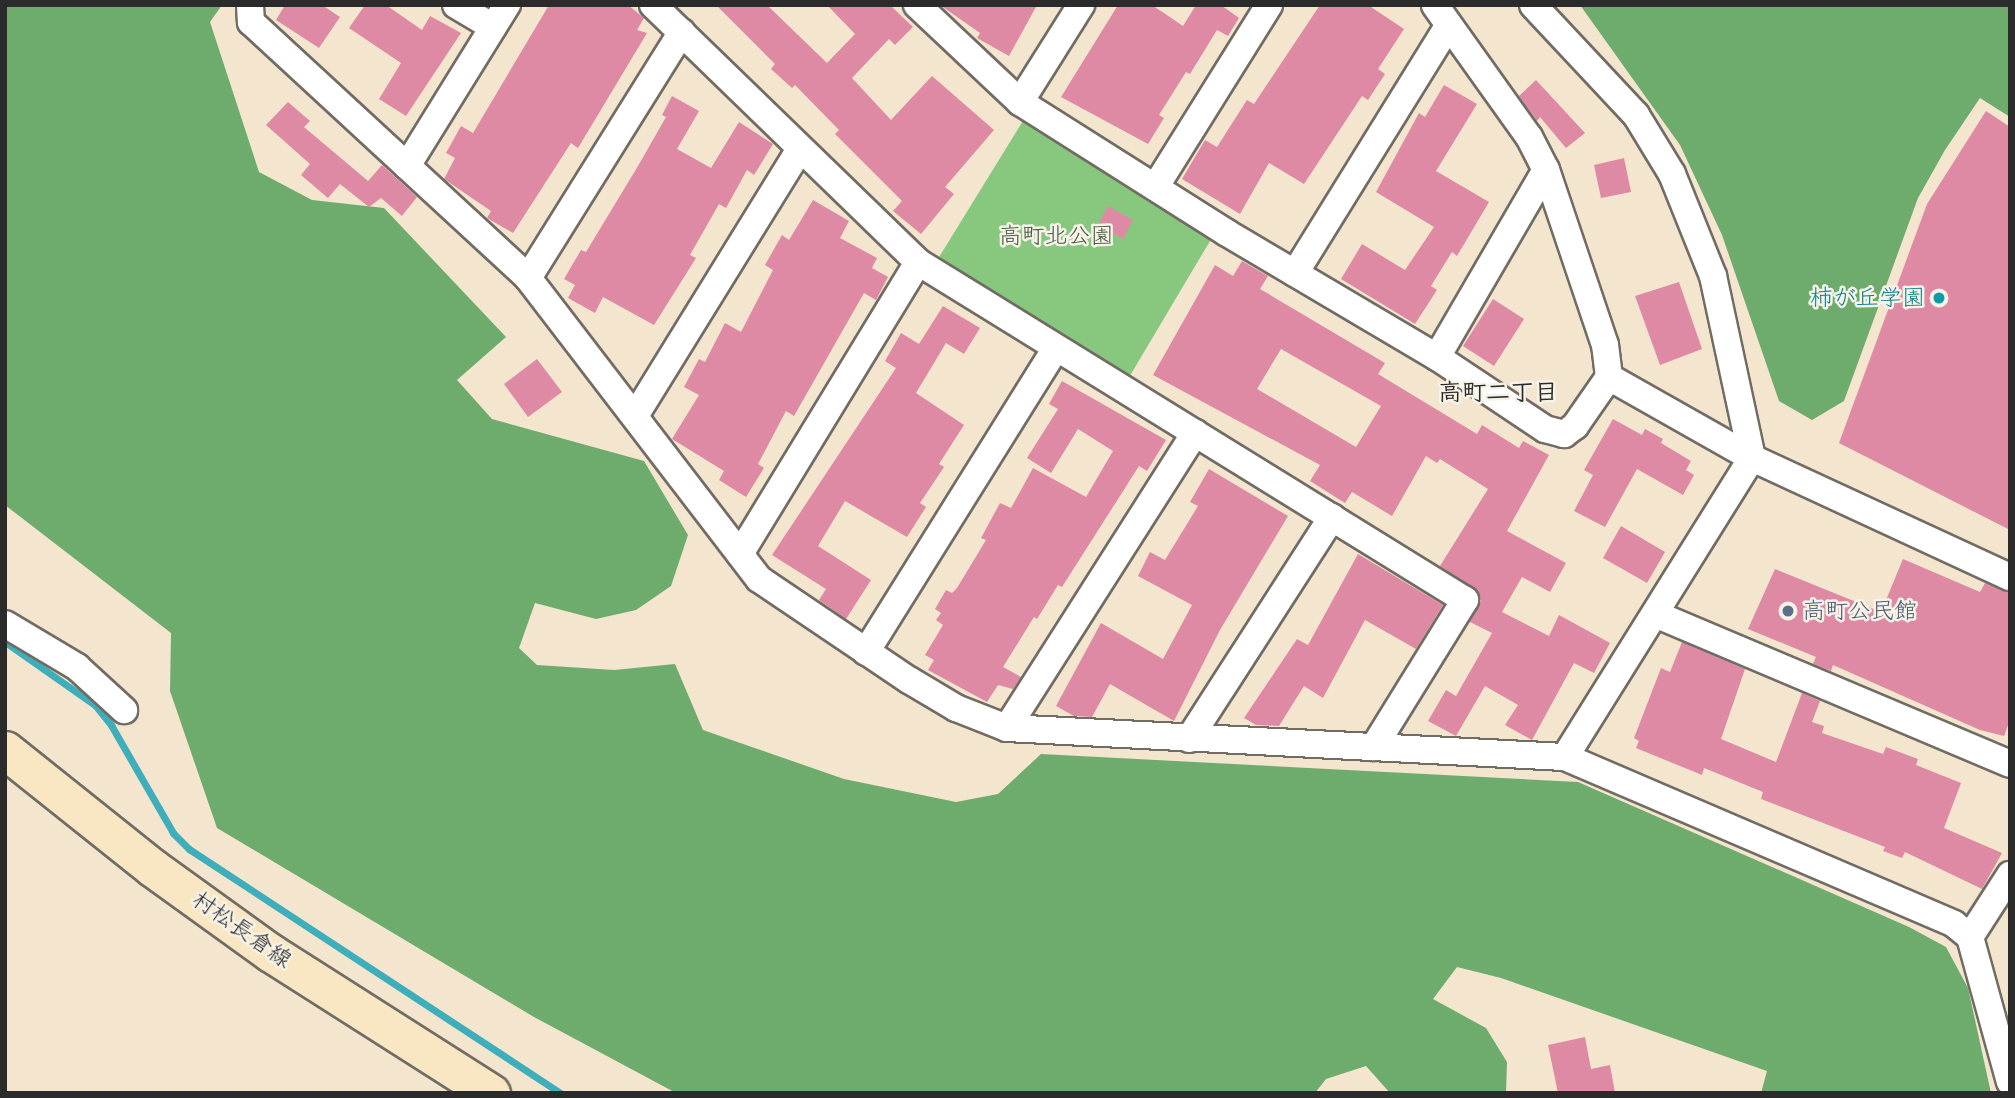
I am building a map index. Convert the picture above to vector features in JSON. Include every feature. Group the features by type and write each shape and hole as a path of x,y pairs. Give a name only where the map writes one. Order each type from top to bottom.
{"main road":[{"name":"村松長倉線","path":"5,750 153,868 271,953 491,1093"}],"street":[{"path":"250,5 251,22 528,278 759,579 866,652 956,708 1007,728 1565,757 1954,924 1970,937 2010,1082"},
{"path":"407,166 500,16 456,5"},
{"path":"653,5 799,150 918,262 1465,600 1374,747"},
{"path":"917,5 1020,102 1295,273 1437,357 1545,429 1564,435 1575,426 1609,377 1605,345 1546,170 1529,137 1441,16 1295,273"},
{"path":"1020,102 1081,5"},
{"path":"1156,186 1269,5"},
{"path":"1532,5 1636,115 1672,174 1713,276 1752,458 1565,757"},
{"path":"528,278 682,32"},
{"path":"635,416 799,150"},
{"path":"1437,357 1546,170"},
{"path":"740,554 918,262"},
{"path":"866,652 1056,348"},
{"path":"1609,377 1752,458 2010,577"},
{"path":"1007,728 1195,433"},
{"path":"1189,739 1332,517"},
{"path":"1654,614 2010,764"},
{"path":"5,624 77,667 124,710"},
{"path":"1970,937 2010,875"}],"green space":[{"path":"5,5 222,5 210,22 259,172 312,200 384,208 506,337 457,380 492,419 644,461 688,535 671,586 636,610 596,619 535,603 519,648 537,665 614,670 675,664 703,730 844,779 956,802 998,794 1041,754 1578,782 1909,927 1946,947 1968,988 1991,1093 1761,1093 1767,1071 1501,978 1457,967 1433,999 1486,1028 1507,1062 1506,1093 1390,1093 1366,1066 1326,1079 1315,1093 676,1093 534,1017 217,828 170,691 171,633 5,505"},
{"path":"1580,5 2010,5 2010,117 1980,98 1945,150 1918,198 1844,401 1812,420 1779,401 1722,235 1680,145"},
{"name":"高町北公園","path":"1026,116 1213,236 1128,379 936,262"}],"building":[{"path":"285,5 322,5 340,17 319,48 276,20"},
{"path":"365,5 386,5 422,30 430,16 461,33 406,116 379,99 401,63 349,28"},
{"path":"549,5 628,5 644,18 637,30 647,33 578,148 571,143 513,233 487,218 491,211 444,179 455,158 446,153 461,126 473,133"},
{"path":"716,5 767,5 827,63 855,34 827,5 890,5 913,27 895,45 889,39 852,78 891,120 932,76 994,130 945,187 954,194 921,234 893,211 902,201 835,134 839,130 795,85 792,88 771,69 775,64"},
{"path":"940,5 1037,5 1009,56 977,38 980,33"},
{"path":"1118,5 1152,5 1183,26 1196,5 1221,5 1239,18 1228,36 1217,30 1190,74 1186,72 1159,115 1164,118 1148,144 1061,97"},
{"path":"1320,5 1368,5 1404,29 1378,69 1385,74 1368,100 1362,96 1304,184 1269,163 1240,214 1182,179 1205,140 1217,147 1247,100 1254,104"},
{"path":"1536,80 1585,133 1566,148 1540,117 1537,121 1519,96"},
{"path":"1444,85 1477,104 1436,171 1489,202 1457,256 1452,252 1431,286 1437,290 1415,324 1341,279 1362,244 1405,270 1434,227 1376,192 1419,113 1425,117"},
{"path":"672,96 699,111 677,149 711,168 739,122 773,144 754,175 747,170 726,208 719,204 690,255 696,258 654,325 603,297 595,313 568,298 575,285 564,279 581,250 586,252 638,166 666,117 662,115"},
{"path":"288,102 310,121 304,127 368,181 382,165 417,197 402,216 381,198 369,207 340,184 328,198 301,175 310,164 266,125"},
{"path":"1986,111 2010,127 2010,530 1839,443 1927,204"},
{"path":"1624,158 1631,192 1601,198 1594,165"},
{"path":"813,200 849,221 840,238 877,258 872,268 888,277 876,300 864,293 794,416 786,411 758,464 764,468 746,497 719,480 724,471 672,439 699,395 684,387 699,359 705,362 725,323 741,332 773,270 765,265 782,235 789,240"},
{"path":"1108,206 1133,220 1123,239 1098,225"},
{"path":"1242,261 1268,276 1260,289 1385,363 1378,374 1477,434 1482,425 1519,448 1523,441 1549,455 1507,531 1566,563 1550,592 1522,577 1502,612 1549,636 1559,615 1610,643 1594,673 1574,663 1532,740 1505,725 1518,705 1485,686 1456,736 1428,721 1446,690 1456,696 1492,633 1470,622 1481,601 1478,592 1440,566 1488,489 1440,459 1437,463 1426,456 1392,516 1352,492 1345,503 1310,481 1320,465 1153,375 1215,265 1233,276","holes":["1281,349 1381,406 1356,447 1257,389"]},
{"path":"1679,282 1702,349 1660,365 1635,296"},
{"path":"1493,299 1524,319 1494,366 1463,346"},
{"path":"943,306 980,328 964,354 946,343 916,393 964,425 939,464 944,467 920,503 926,507 907,537 845,501 818,546 871,580 846,619 819,600 826,589 772,555 896,368 885,361 901,333 919,344"},
{"path":"537,359 562,392 528,417 504,384"},
{"path":"1062,381 1166,440 1147,471 1139,466 1062,587 1058,585 1037,619 1034,617 1003,667 1021,677 1013,689 998,685 987,702 928,670 934,660 925,655 943,625 936,620 941,613 935,609 946,590 952,593 957,588 986,540 981,538 1000,503 1011,508 1033,468 1086,497 1113,451 1078,429 1051,473 1027,458 1058,409 1049,404"},
{"path":"1613,419 1642,435 1645,429 1663,439 1661,443 1691,461 1686,470 1694,475 1683,495 1637,469 1605,527 1574,511 1593,475 1584,470"},
{"path":"1209,469 1288,516 1220,630 1174,721 1110,684 1092,717 1074,716 1056,706 1101,623 1163,659 1192,605 1138,576 1150,552 1165,560 1198,506 1190,502"},
{"path":"1621,526 1665,552 1647,583 1603,558"},
{"path":"1358,554 1443,605 1416,649 1365,620 1323,698 1304,686 1279,726 1256,725 1244,718 1297,639 1308,645"},
{"path":"1903,559 1980,592 1985,583 2010,594 2010,720 2004,736 1980,730 1833,665 1831,671 1813,664 1816,657 1748,629 1775,569 1881,612"},
{"path":"1682,642 1745,669 1721,739 1776,762 1802,693 1820,701 1812,722 1824,726 1822,733 1883,754 1886,747 1918,759 1916,765 1961,783 1944,828 2002,853 1982,889 1905,852 1902,858 1883,851 1885,847 1761,799 1763,792 1704,768 1702,775 1636,748 1639,741 1634,738 1661,668 1670,672"},
{"path":"1585,1037 1591,1069 1610,1065 1615,1093 1558,1093 1548,1045"}],"waterway":[{"path":"5,642 95,705 111,725 173,833 189,849 561,1093"}],"place":[{"name":"柿が丘学園","path":"1939,298"},
{"name":"高町公民館","path":"1788,611"}],"district":[{"name":"高町二丁目","path":"1498,394"}]}
